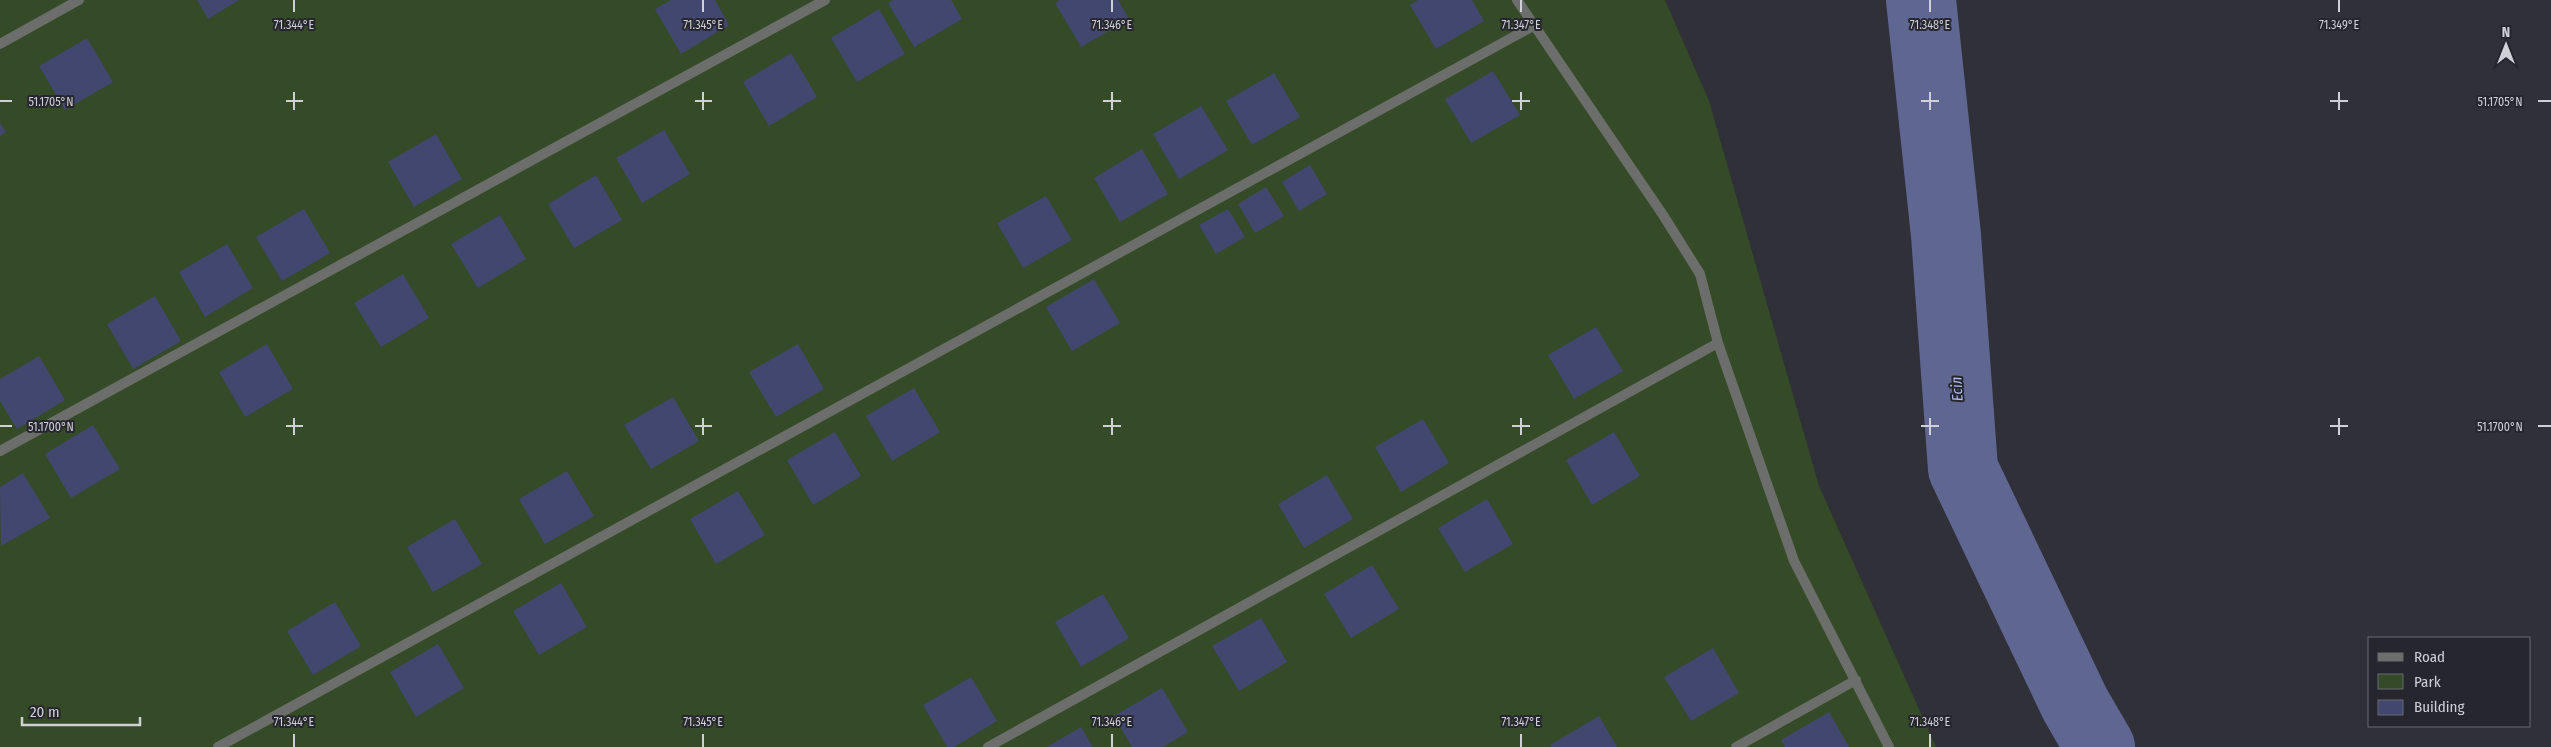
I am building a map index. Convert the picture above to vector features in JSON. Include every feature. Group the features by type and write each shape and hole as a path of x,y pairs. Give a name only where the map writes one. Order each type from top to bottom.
{"street":[{"path":"0,44 79,0"},
{"path":"0,450 825,0"},
{"path":"1517,0 1663,215 1700,274 1718,342 1794,561 1889,747"},
{"path":"218,747 1533,26"},
{"path":"988,747 1718,342"},
{"path":"1736,747 1856,680"}],"green space":[{"path":"0,0 1665,0 1709,101 1819,486 1936,747 0,747"}],"building":[{"path":"197,0 239,0 208,19"},
{"path":"671,0 715,0 729,25 681,54 655,9"},
{"path":"893,0 951,0 962,19 914,47 888,3"},
{"path":"1060,0 1118,0 1129,19 1081,47 1055,3"},
{"path":"1418,0 1472,0 1484,21 1436,49 1410,5"},
{"path":"879,9 905,54 857,82 831,38"},
{"path":"87,38 113,82 65,110 39,66"},
{"path":"791,53 817,97 769,126 743,82"},
{"path":"1493,71 1520,115 1471,143 1445,99"},
{"path":"1274,73 1300,117 1252,145 1226,101"},
{"path":"1201,106 1228,150 1179,179 1153,134"},
{"path":"0,123 6,132 0,136"},
{"path":"664,130 690,174 642,203 616,158"},
{"path":"436,134 462,179 414,207 388,162"},
{"path":"1142,149 1168,194 1120,222 1094,178"},
{"path":"1310,165 1327,194 1299,211 1282,182"},
{"path":"596,175 622,220 574,248 548,204"},
{"path":"1266,187 1284,216 1255,233 1238,204"},
{"path":"1046,196 1072,240 1023,268 997,223"},
{"path":"304,209 330,253 282,281 256,237"},
{"path":"1228,209 1245,237 1216,254 1199,225"},
{"path":"500,215 526,259 478,288 451,244"},
{"path":"227,244 253,288 205,317 179,272"},
{"path":"403,274 429,318 381,347 354,303"},
{"path":"1094,279 1120,323 1072,351 1046,307"},
{"path":"155,296 181,341 133,369 107,324"},
{"path":"1596,327 1623,371 1574,399 1548,355"},
{"path":"267,344 293,389 245,417 219,372"},
{"path":"798,344 824,389 776,417 749,372"},
{"path":"39,356 65,400 17,429 0,401 0,379"},
{"path":"914,388 940,432 892,461 866,416"},
{"path":"673,397 699,441 651,469 624,425"},
{"path":"1423,419 1449,463 1401,492 1375,447"},
{"path":"93,425 120,469 71,498 45,454"},
{"path":"835,432 861,476 813,505 787,460"},
{"path":"1614,432 1640,476 1592,505 1566,460"},
{"path":"567,471 594,516 545,544 519,499"},
{"path":"23,473 50,518 1,546 0,487"},
{"path":"1327,475 1353,519 1304,548 1278,504"},
{"path":"738,491 765,535 716,564 690,519"},
{"path":"1487,499 1513,544 1465,572 1438,528"},
{"path":"455,519 482,564 433,592 407,547"},
{"path":"1372,565 1399,609 1351,638 1324,594"},
{"path":"561,583 587,627 539,655 513,611"},
{"path":"1103,594 1129,638 1081,667 1055,622"},
{"path":"335,602 361,646 313,675 287,631"},
{"path":"1261,618 1287,662 1239,691 1212,646"},
{"path":"438,644 464,688 416,717 390,672"},
{"path":"1713,648 1739,693 1691,721 1664,677"},
{"path":"971,677 997,721 954,747 947,747 923,705"},
{"path":"1162,688 1188,732 1163,747 1132,747 1114,716"},
{"path":"1829,712 1849,747 1785,747 1781,740"},
{"path":"1599,716 1617,747 1552,747 1550,745"},
{"path":"1081,727 1093,747 1047,747"}],"waterway":[{"name":"Есіл","path":"1921,0 1946,235 1963,469 2075,704 2100,747"}]}
